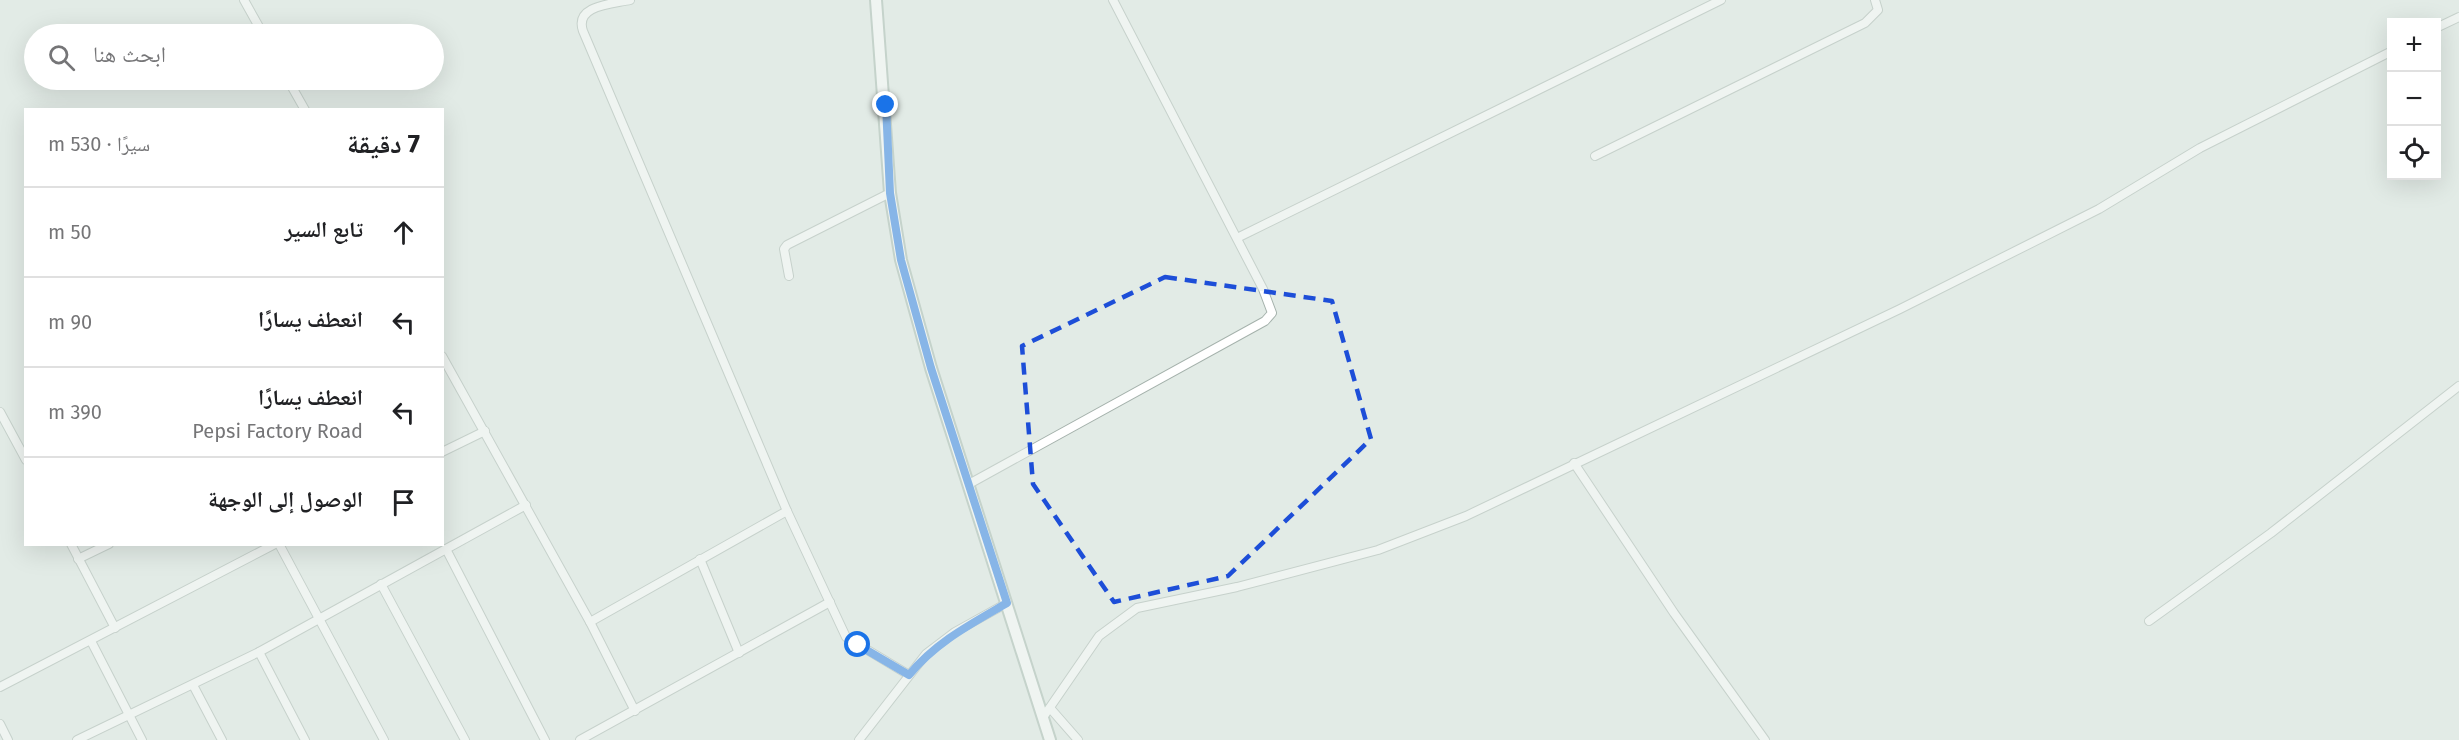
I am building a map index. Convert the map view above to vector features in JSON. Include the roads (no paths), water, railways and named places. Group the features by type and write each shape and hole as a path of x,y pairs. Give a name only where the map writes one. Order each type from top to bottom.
{"main road":[{"path":"876,0 890,193 907,282 931,368 1007,603 1047,712 1050,740"}],"street":[{"path":"244,0 257,24"},
{"path":"630,0 590,10 583,15 580,23 583,31 787,511 846,637 909,675"},
{"path":"969,484 1265,321 1272,313 1272,307 1237,238 1113,0"},
{"path":"1237,238 1721,0"},
{"path":"1595,156 1865,23 1878,10 1875,0"},
{"path":"2441,26 2459,17"},
{"path":"1078,740 1047,712 1100,636 1137,608 1247,584 1386,548 1466,516 1900,309 2099,209 2200,148 2387,53"},
{"path":"294,90 304,108"},
{"path":"789,276 784,249 787,245 890,193"},
{"path":"445,366 526,505 590,622 634,711"},
{"path":"2149,621 2271,533 2459,386"},
{"path":"0,412 24,456"},
{"path":"444,451 484,431"},
{"path":"1574,463 1674,613 1765,740"},
{"path":"77,740 260,652 526,505"},
{"path":"590,622 787,511"},
{"path":"72,546 115,628"},
{"path":"78,559 105,546"},
{"path":"0,687 270,546"},
{"path":"280,546 384,740"},
{"path":"446,549 545,740"},
{"path":"700,559 739,653"},
{"path":"381,584 465,740"},
{"path":"579,740 830,602"},
{"path":"859,740 926,654 955,633 1007,603"},
{"path":"91,641 127,715 142,740"},
{"path":"260,652 305,740"},
{"path":"193,685 222,740"},
{"path":"0,724 8,740"}]}
